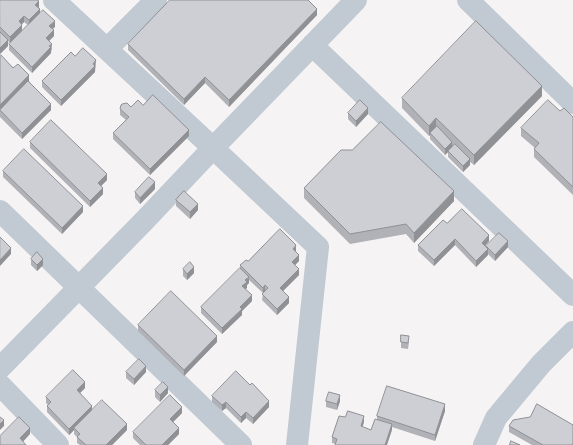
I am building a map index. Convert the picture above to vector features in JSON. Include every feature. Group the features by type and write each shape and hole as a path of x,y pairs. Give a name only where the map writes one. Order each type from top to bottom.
{"street":[{"path":"54,0 108,49 318,248 297,445"},
{"path":"108,49 156,0"},
{"path":"0,368 144,221 356,0"},
{"path":"468,0 573,103"},
{"path":"312,45 573,294"},
{"path":"0,211 241,445"},
{"path":"484,445 496,418 541,364 573,332"},
{"path":"0,385 58,445"}],"building":[{"path":"0,0 37,0 39,1 35,5 40,9 29,20 24,16 19,21 22,25 10,37 0,27"},
{"path":"170,0 308,0 317,9 229,100 205,77 184,99 128,44"},
{"path":"43,10 55,21 49,26 54,30 46,38 52,44 49,46 51,47 32,67 9,44"},
{"path":"476,21 542,86 474,155 436,118 429,126 402,98"},
{"path":"0,32 8,40 0,48"},
{"path":"83,48 96,60 93,64 95,66 61,100 42,81 71,52 75,56"},
{"path":"1,55 13,68 18,64 29,75 0,105 0,56"},
{"path":"28,81 51,104 22,133 0,110"},
{"path":"153,95 189,130 150,169 113,133 129,117 120,109 122,104 127,103 131,107 138,100 143,105"},
{"path":"360,100 368,108 356,121 348,113"},
{"path":"548,100 560,111 564,108 573,117 573,187 534,149 539,143 521,128"},
{"path":"51,120 107,174 98,183 103,188 90,201 30,142"},
{"path":"381,122 454,191 414,233 406,224 350,234 304,188 341,150 352,150"},
{"path":"437,126 452,142 445,149 430,133"},
{"path":"455,144 470,159 463,166 448,151"},
{"path":"24,149 83,206 62,228 3,171"},
{"path":"149,177 155,182 140,198 135,192"},
{"path":"184,191 198,204 190,212 176,200"},
{"path":"462,209 489,235 482,243 488,249 476,261 455,239 434,260 418,245 443,220 447,223"},
{"path":"280,229 296,245 293,249 299,255 292,262 299,269 280,288 289,297 277,309 262,294 268,288 265,285 263,288 240,265 246,260 248,261"},
{"path":"499,233 508,241 495,255 486,246"},
{"path":"0,237 11,248 0,260"},
{"path":"37,252 43,259 37,265 31,259"},
{"path":"190,262 194,267 187,274 183,269"},
{"path":"240,268 249,277 245,280 247,282 242,286 252,295 240,307 242,309 222,328 201,307"},
{"path":"171,291 217,336 184,370 138,325"},
{"path":"401,335 409,336 408,343 401,342"},
{"path":"139,359 146,366 134,379 126,372"},
{"path":"73,370 85,382 77,390 92,406 69,429 47,406 51,402 46,397"},
{"path":"236,371 250,385 252,383 269,401 253,418 246,412 241,417 226,402 222,405 212,396"},
{"path":"163,382 168,387 160,395 155,390"},
{"path":"387,386 445,404 435,435 377,416"},
{"path":"329,392 340,395 337,404 326,401"},
{"path":"170,395 182,407 170,419 179,428 162,445 146,445 133,432"},
{"path":"102,400 127,424 106,445 86,445 77,437 80,434 74,428"},
{"path":"537,404 573,425 572,445 543,445 509,426 513,420 530,417"},
{"path":"348,411 364,416 361,426 371,430 375,419 392,424 385,445 335,445 337,439 332,437 339,416 345,417"},
{"path":"0,417 4,420 0,424"},
{"path":"19,417 30,428 20,438 26,445 0,445 0,436"},
{"path":"511,441 520,445 510,445"}]}
